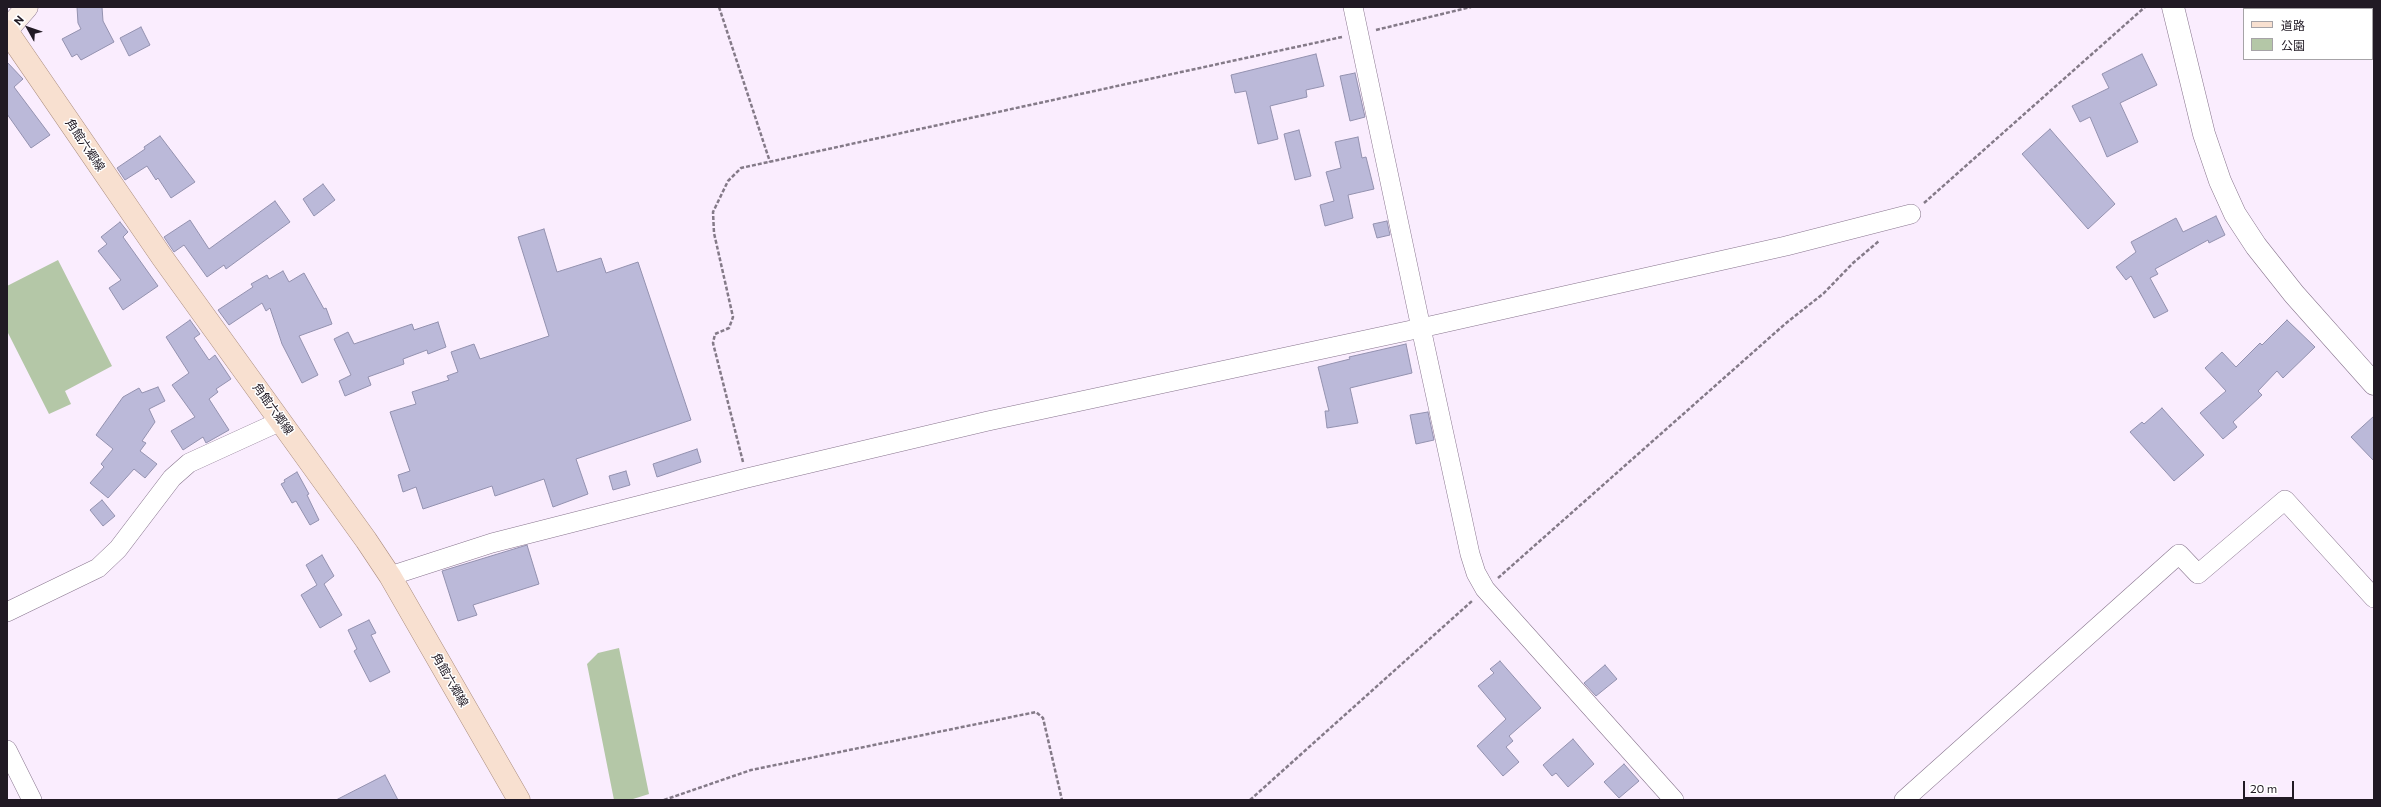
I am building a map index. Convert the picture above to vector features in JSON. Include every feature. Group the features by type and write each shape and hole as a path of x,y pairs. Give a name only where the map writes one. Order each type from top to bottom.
{"main road":[{"path":"7,30 26,7"},
{"name":"角館六郷線","path":"7,30 162,257 281,421 390,576 519,800"}],"street":[{"path":"1353,7 1470,554 1484,589 1674,800"},
{"path":"2173,7 2204,134 2220,182 2235,214 2256,246 2294,294 2374,384"},
{"path":"390,576 492,543 747,478 988,421 1421,328 1786,246 1911,214"},
{"path":"7,612 98,568 118,549 172,478 189,463 281,421"},
{"path":"1904,800 2180,554 2198,574 2285,500 2374,598"},
{"path":"7,750 32,800"}],"path":[{"path":"719,7 770,162"},
{"path":"747,478 713,343 715,334 729,328 733,316 714,233 714,212 728,181 741,168 1358,34 1471,7"},
{"path":"1911,214 2145,7"},
{"path":"1250,800 1484,589 1785,324 1824,293 1854,263 1882,239"},
{"path":"664,800 751,770 1036,712 1043,718 1062,800"}],"green space":[{"path":"58,260 112,366 65,391 71,404 49,414 7,331 7,286"},
{"path":"619,648 649,794 633,799 614,800 587,664 598,653"}],"building":[{"path":"77,7 102,7 103,21 114,42 81,60 77,54 72,57 62,39 81,29 78,23"},
{"path":"141,27 150,45 129,56 120,38"},
{"path":"1316,54 1324,86 1306,90 1307,97 1270,106 1278,139 1258,144 1246,91 1235,93 1231,75"},
{"path":"2142,54 2157,85 2120,103 2138,142 2107,157 2090,117 2080,122 2072,106 2109,88 2102,74"},
{"path":"7,62 23,79 14,87 50,135 31,148 7,114"},
{"path":"1355,73 1365,117 1350,121 1340,76"},
{"path":"2050,129 2115,204 2088,229 2022,154"},
{"path":"1299,130 1311,176 1295,180 1284,134"},
{"path":"160,136 195,182 171,198 158,178 156,180 147,166 125,180 117,168 145,149 144,147"},
{"path":"1358,137 1362,158 1366,157 1374,189 1348,195 1353,218 1325,226 1320,205 1334,201 1326,172 1341,168 1335,142"},
{"path":"323,184 335,200 314,216 303,199"},
{"path":"275,201 290,222 226,269 224,265 207,277 184,245 174,252 164,237 190,220 209,249"},
{"path":"2216,216 2225,235 2209,243 2208,240 2155,269 2158,274 2150,278 2168,311 2154,318 2131,276 2126,280 2116,267 2136,252 2131,242 2176,218 2183,232"},
{"path":"1387,221 1390,235 1377,238 1373,224"},
{"path":"120,222 128,232 123,237 158,286 123,310 109,288 121,280 98,251 107,244 101,237"},
{"path":"544,229 557,272 601,258 606,273 638,262 691,420 576,459 588,494 553,507 544,479 495,496 492,486 423,509 416,487 403,492 398,475 410,471 390,412 416,404 412,392 449,380 447,376 458,372 451,352 474,344 480,359 549,336 518,237"},
{"path":"283,271 289,282 304,273 324,309 326,308 332,324 299,336 318,375 302,383 282,344 270,308 266,311 262,303 229,325 218,310 253,287 251,284 267,275 269,279"},
{"path":"190,320 200,334 194,338 209,360 215,355 231,379 216,389 218,392 209,399 229,430 206,443 203,437 183,450 171,431 195,417 172,385 189,373 166,337"},
{"path":"2287,320 2315,347 2283,378 2277,371 2258,391 2262,395 2233,422 2237,427 2223,439 2200,413 2226,391 2205,368 2222,352 2236,367 2260,343 2262,345"},
{"path":"438,322 446,347 428,354 427,350 403,359 404,364 368,377 371,385 345,396 339,381 351,375 334,339 348,332 354,344 412,324 414,330"},
{"path":"1406,344 1412,373 1350,388 1358,423 1327,428 1325,411 1329,411 1318,367 1350,359 1349,357"},
{"path":"158,387 165,401 149,409 155,422 142,441 146,443 140,451 157,464 145,478 134,469 108,498 90,483 104,467 101,464 113,449 96,435 123,397 139,388 142,393"},
{"path":"2162,408 2204,455 2174,481 2130,432 2142,422 2144,424"},
{"path":"1428,412 1434,440 1416,444 1410,415"},
{"path":"2374,416 2374,461 2351,437"},
{"path":"697,449 701,462 657,477 653,464"},
{"path":"626,471 630,485 613,490 609,476"},
{"path":"297,472 309,494 307,495 319,520 310,525 296,501 292,503 281,484 285,482 284,480"},
{"path":"102,500 115,516 103,526 90,510"},
{"path":"527,545 539,584 473,605 477,615 458,621 442,571"},
{"path":"322,555 334,576 324,584 342,615 320,628 301,595 317,585 306,565"},
{"path":"369,620 376,633 371,635 390,672 370,682 354,651 357,649 348,630"},
{"path":"1500,661 1541,708 1509,736 1513,741 1506,747 1519,762 1503,776 1477,746 1506,719 1478,686 1494,673 1490,669"},
{"path":"1605,665 1617,679 1596,696 1584,683"},
{"path":"1573,739 1594,764 1568,787 1556,773 1552,776 1543,765"},
{"path":"1624,764 1639,781 1619,798 1604,782"},
{"path":"385,775 398,800 336,800"}]}
